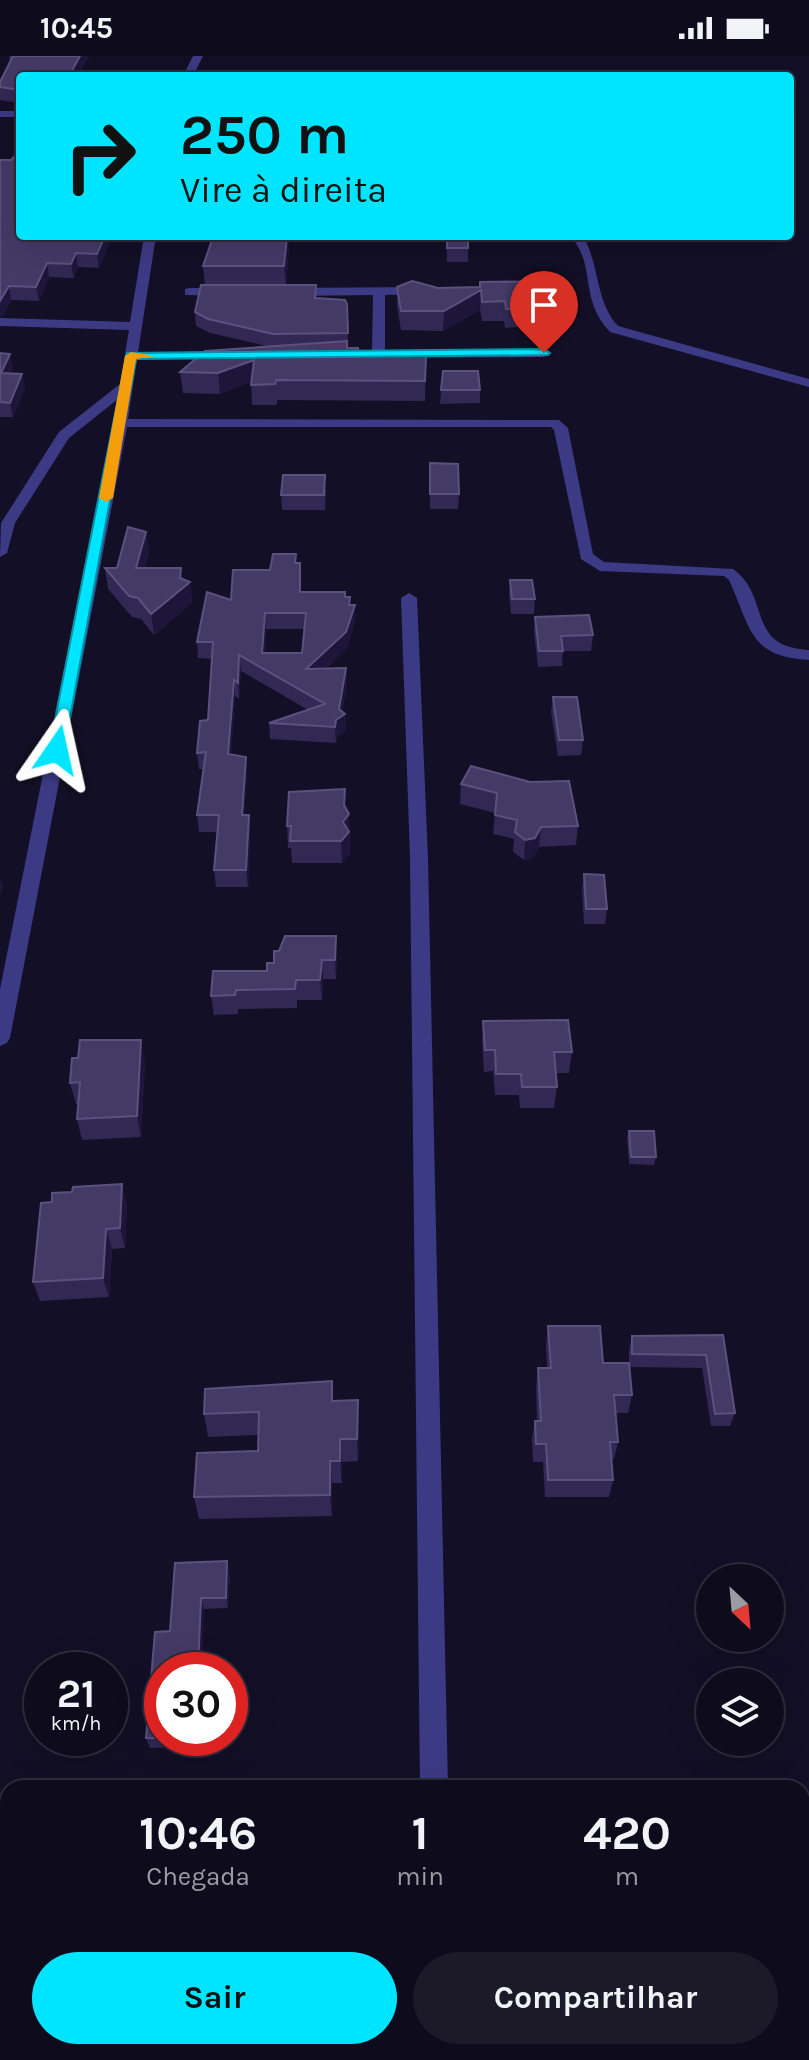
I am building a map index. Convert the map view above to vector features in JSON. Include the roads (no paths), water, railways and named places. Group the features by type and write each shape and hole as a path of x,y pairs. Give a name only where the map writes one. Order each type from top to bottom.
{"street":[{"path":"0,1038 121,423 149,240"},
{"path":"578,240 588,255 596,310 614,329 809,383"},
{"path":"378,354 379,291"},
{"path":"268,292 438,291"},
{"path":"189,292 237,292"},
{"path":"0,322 136,326"},
{"path":"317,354 544,353"},
{"path":"131,356 239,355"},
{"path":"0,553 4,523 64,435 127,385"},
{"path":"121,423 554,423 561,428 586,556 591,562 600,566 728,572 736,578 765,642 772,650 809,655"},
{"path":"409,598 420,874 434,1780"}]}
